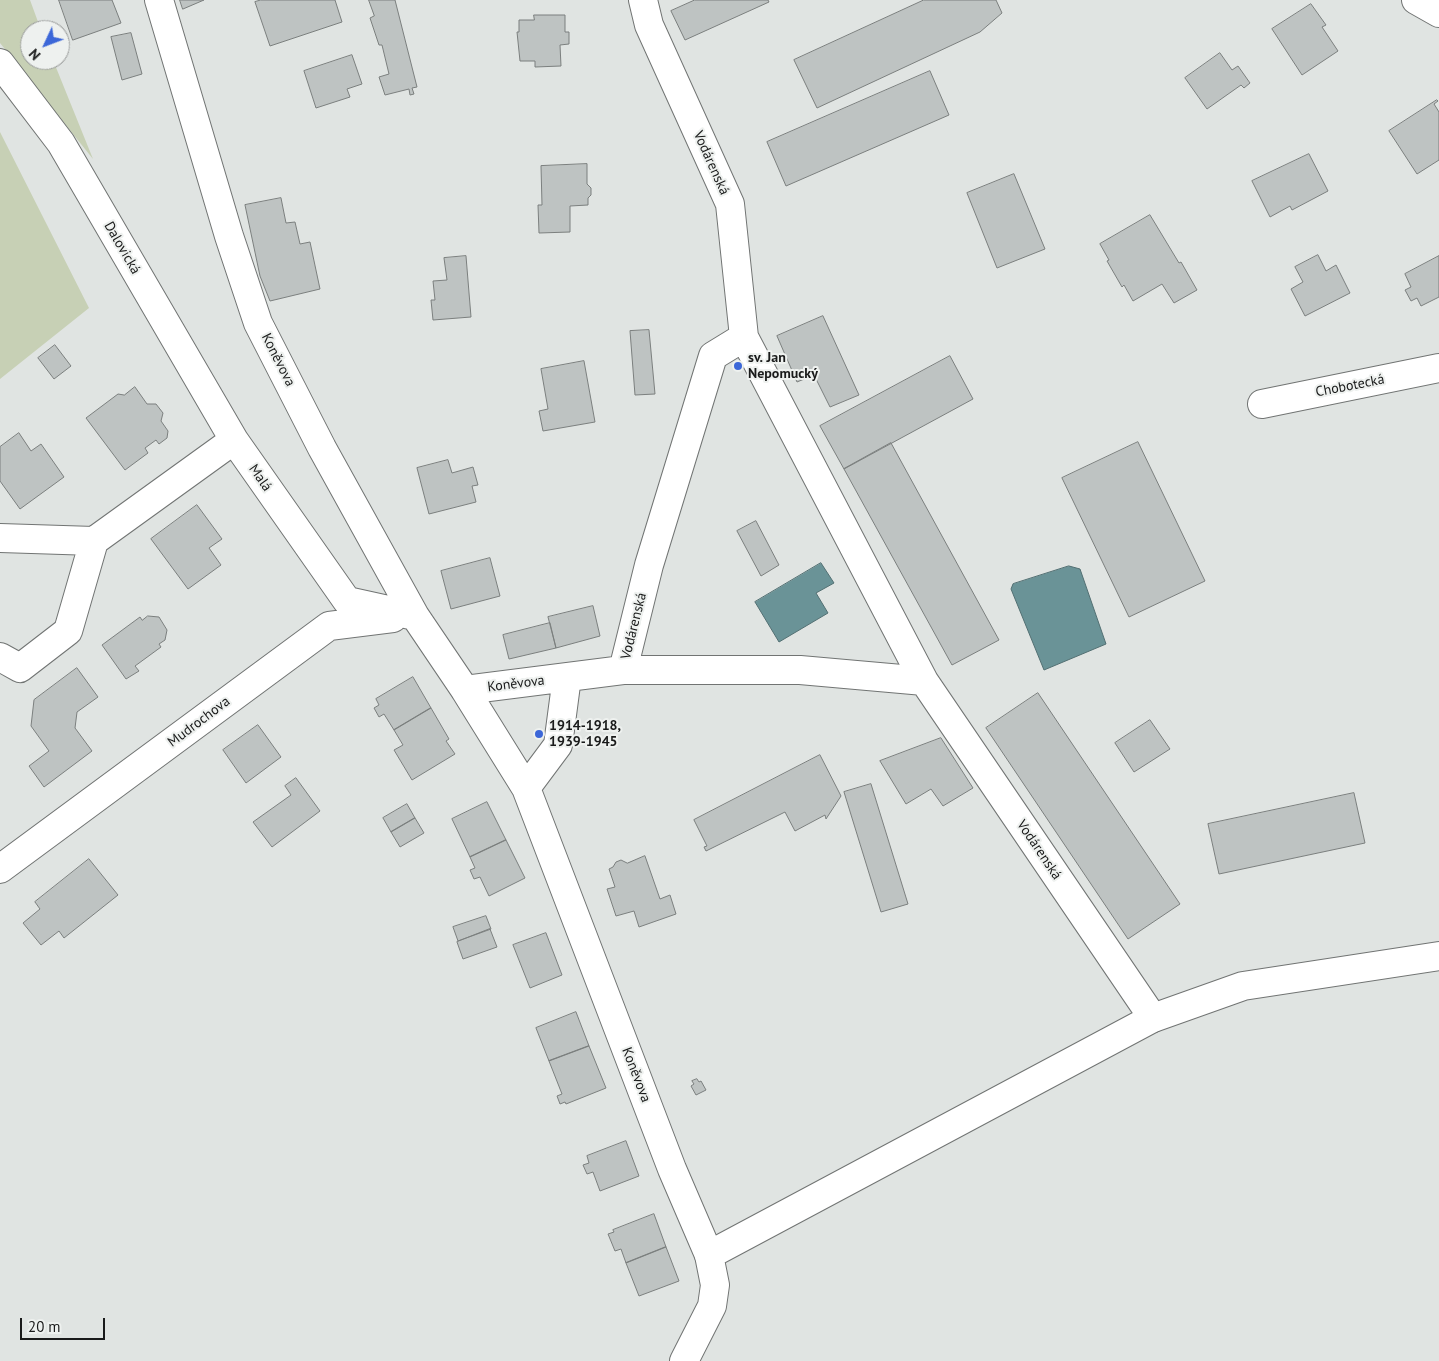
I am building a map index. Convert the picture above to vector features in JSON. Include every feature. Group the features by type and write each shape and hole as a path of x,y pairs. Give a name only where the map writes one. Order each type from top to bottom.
{"street":[{"name":"Koněvova","path":"159,0 224,220 258,323 322,448 415,616 465,690 526,788 672,1169 709,1255 715,1285 712,1306 684,1361"},
{"name":"Vodárenská","path":"643,0 649,25 730,204 744,336 924,682 1153,1018"},
{"path":"1416,0 1439,13"},
{"name":"Dalovická","path":"0,62 61,143 234,440"},
{"name":"Vodárenská","path":"744,336 713,356 650,565 623,670 800,670 924,682"},
{"name":"Chobotecká","path":"1262,404 1439,368"},
{"name":"Malá","path":"234,440 347,600 415,616"},
{"path":"0,538 94,541 234,440"},
{"path":"0,657 20,668 68,631 94,541"},
{"name":"Mudrochova","path":"0,869 328,626 415,616"},
{"name":"Koněvova","path":"465,690 623,670"},
{"name":"Koněvova","path":"526,788 558,745 567,677"},
{"path":"709,1255 1153,1018 1243,986 1439,956"}],"green space":[{"path":"0,0 30,0 37,20 20,20 20,68 0,43"},
{"path":"22,70 57,70 93,159"},
{"path":"0,132 89,308 0,379"}],"water":[{"path":"821,563 834,583 816,593 828,613 779,642 755,602"},
{"path":"1069,566 1080,569 1106,644 1044,670 1011,589 1013,584"}],"building":[{"path":"59,0 112,0 121,23 73,40 70,31 70,20 66,20"},
{"path":"180,0 204,0 183,9"},
{"path":"261,0 335,0 342,22 270,46 255,2"},
{"path":"369,0 395,0 417,87 412,88 414,94 410,95 409,89 385,95 379,77 389,74 382,45 379,45 370,18 374,16"},
{"path":"695,0 768,0 769,2 685,40 671,11"},
{"path":"924,0 996,0 1002,13 980,32 817,108 794,60"},
{"path":"1311,4 1326,25 1322,27 1338,51 1302,75 1272,29"},
{"path":"534,15 565,15 565,32 569,32 569,44 560,45 561,66 535,67 535,61 520,61 517,32 519,32 519,20 534,20"},
{"path":"131,33 142,74 122,80 111,37"},
{"path":"1220,53 1232,70 1238,66 1250,83 1244,88 1241,85 1207,109 1185,78"},
{"path":"352,55 362,84 347,89 350,97 316,108 304,71"},
{"path":"930,71 949,115 786,186 767,142"},
{"path":"1437,100 1434,104 1439,112 1439,160 1417,174 1389,131"},
{"path":"1309,154 1328,191 1292,210 1290,206 1270,217 1252,181"},
{"path":"587,164 587,184 591,188 591,195 588,198 588,205 570,206 570,232 539,233 538,205 542,205 541,166"},
{"path":"1014,174 1045,249 997,268 967,193"},
{"path":"281,198 286,223 295,222 300,244 310,242 320,289 270,301 260,276 245,205"},
{"path":"1150,215 1197,290 1174,303 1162,284 1133,301 1124,285 1122,287 1107,261 1109,260 1100,244"},
{"path":"1318,255 1326,271 1336,265 1350,293 1305,316 1291,289 1303,282 1295,267"},
{"path":"466,256 471,317 433,320 431,300 435,300 433,281 447,280 444,258"},
{"path":"1439,256 1439,297 1421,306 1417,298 1411,301 1405,290 1411,287 1405,274"},
{"path":"823,316 859,395 830,407 814,375 797,382 777,336"},
{"path":"649,330 655,394 635,395 630,331"},
{"path":"55,345 71,366 54,379 38,358"},
{"path":"950,356 973,399 844,469 820,426"},
{"path":"584,361 595,422 543,431 539,411 548,409 541,369"},
{"path":"135,387 147,404 156,404 163,413 161,421 168,431 167,438 159,444 156,440 145,448 148,453 125,470 86,418 118,394 124,395"},
{"path":"19,433 31,451 41,444 64,477 20,509 0,481 0,447"},
{"path":"1138,442 1205,581 1129,617 1062,478"},
{"path":"891,443 999,640 952,665 844,469"},
{"path":"448,460 452,473 473,467 478,485 472,486 476,502 429,514 417,468"},
{"path":"197,505 222,539 209,548 221,565 188,589 151,539"},
{"path":"756,521 779,565 761,576 737,531"},
{"path":"490,558 500,596 451,609 441,571"},
{"path":"593,606 600,636 556,648 548,617"},
{"path":"148,616 159,617 167,630 165,640 159,644 161,647 135,666 139,671 126,679 102,645 140,617 142,620"},
{"path":"550,623 556,648 509,659 503,635"},
{"path":"77,668 98,697 77,712 75,728 92,751 44,787 29,766 49,751 31,726 34,700"},
{"path":"413,677 431,708 394,730 384,714 379,717 374,708 379,705 376,699"},
{"path":"1038,693 1180,904 1128,939 986,728"},
{"path":"431,708 449,739 446,741 455,754 412,780 394,750 403,745 394,730"},
{"path":"1150,720 1170,749 1134,772 1115,743"},
{"path":"258,725 281,757 246,783 223,750"},
{"path":"941,738 973,788 943,806 931,789 906,804 880,761"},
{"path":"820,755 841,796 826,819 825,815 795,831 785,812 706,851 704,847 707,846 694,820"},
{"path":"296,778 320,811 272,847 253,822 291,795 285,786"},
{"path":"871,784 908,904 881,912 844,792"},
{"path":"1354,793 1365,843 1219,874 1208,824"},
{"path":"487,802 506,840 470,857 452,819"},
{"path":"407,804 415,818 391,832 383,818"},
{"path":"415,818 424,833 400,847 391,832"},
{"path":"506,840 525,878 489,896 480,877 474,879 470,870 475,868 470,857"},
{"path":"645,856 660,899 670,895 676,914 639,927 634,911 616,916 607,889 615,887 609,869 616,862 621,860 627,863"},
{"path":"89,859 118,895 64,938 59,931 41,945 23,923 40,909 35,902"},
{"path":"486,916 491,929 458,941 453,927"},
{"path":"490,929 497,947 463,959 457,942"},
{"path":"546,933 562,975 530,988 513,945"},
{"path":"576,1012 589,1046 549,1061 536,1028"},
{"path":"589,1046 606,1088 566,1104 565,1102 560,1104 557,1096 562,1094 549,1061"},
{"path":"697,1079 699,1082 701,1081 706,1090 696,1095 691,1086 694,1084 692,1081"},
{"path":"626,1141 639,1176 600,1191 593,1172 587,1174 583,1165 589,1163 587,1156"},
{"path":"654,1214 666,1247 626,1263 621,1249 615,1251 608,1234 614,1232 613,1230"},
{"path":"666,1247 679,1281 639,1296 626,1263"}],"place":[{"name":"sv. Jan Nepomucký","path":"738,366"},
{"name":"1914-1918, 1939-1945","path":"539,734"}]}
